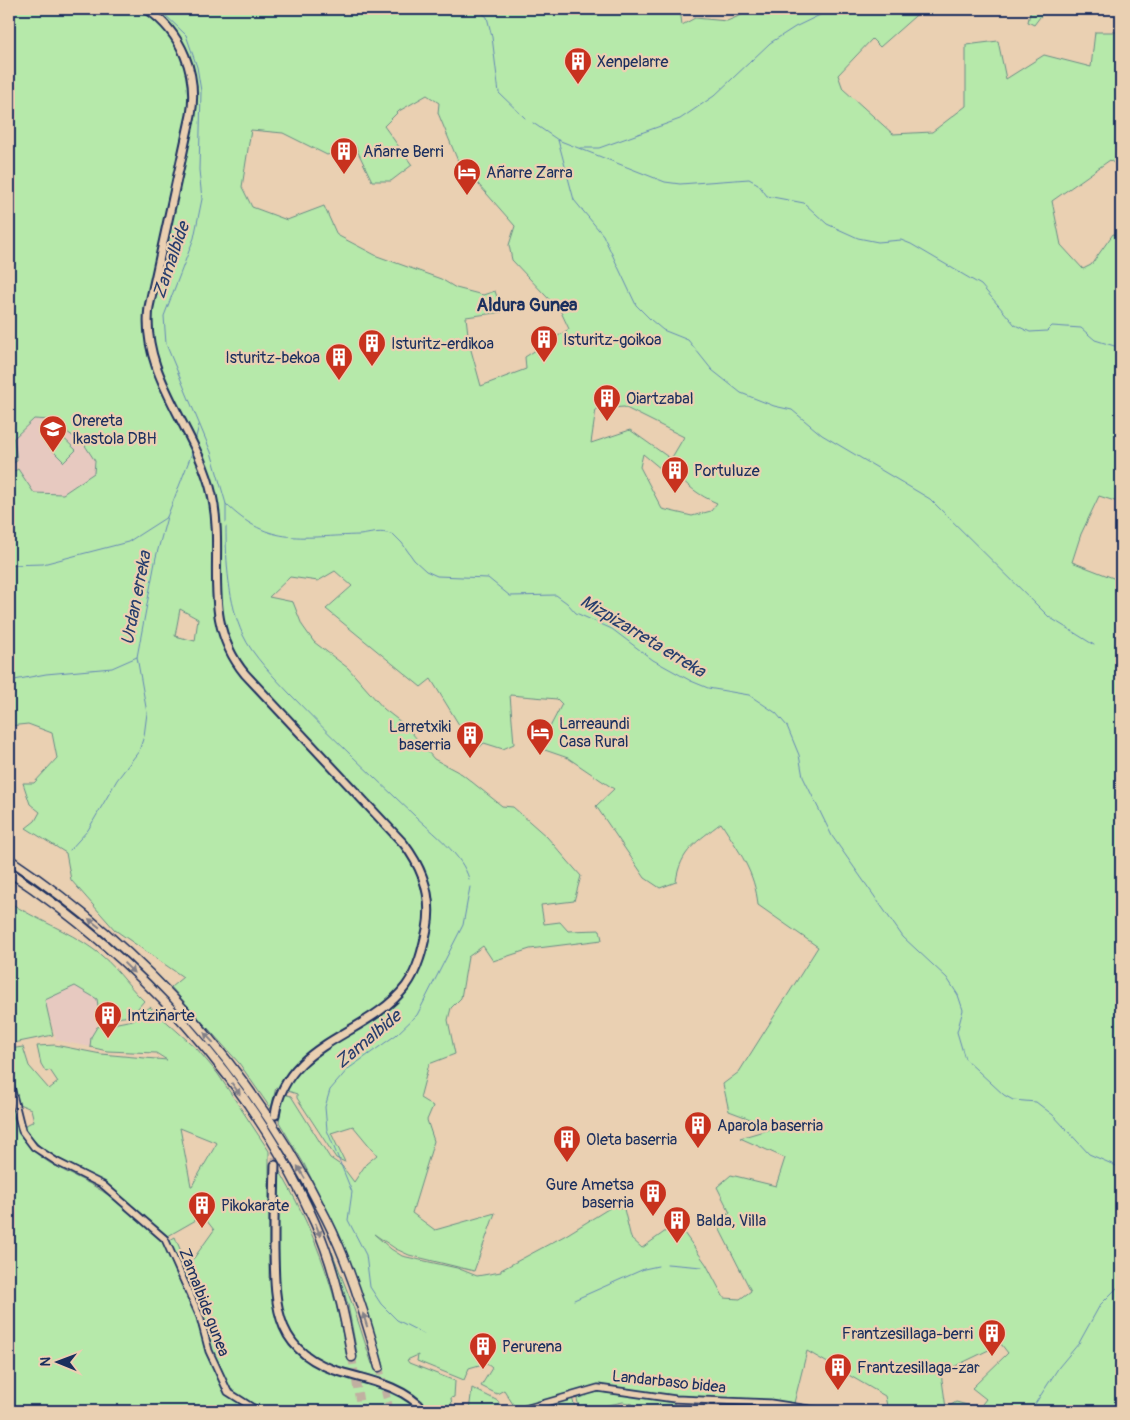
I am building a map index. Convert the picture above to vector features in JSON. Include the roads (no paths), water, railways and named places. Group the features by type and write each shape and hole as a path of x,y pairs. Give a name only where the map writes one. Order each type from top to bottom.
{"highway":[{"path":"9,859 102,929 151,976 216,1045 250,1090 303,1175 327,1219 351,1278 380,1367"},
{"path":"9,872 95,936 152,990 208,1050 242,1097 268,1135 316,1224 337,1285 352,1357"}],"main road":[{"path":"148,9 161,19 178,41 188,61 193,90 191,115 149,307 149,339 163,383 204,470 212,497 218,610 222,633 227,648 245,674 404,844 421,870 429,900 428,924 424,943 416,966 405,986 385,1005 300,1064 280,1093 275,1115"},
{"path":"275,1165 274,1283 278,1313 284,1330 298,1349 318,1364 394,1388 416,1402 425,1411"}],"street":[{"name":"Zamalbide gunea","path":"9,1079 22,1131 34,1147 56,1162 103,1186 165,1239 200,1316 210,1351 228,1392 258,1411"},
{"name":"Landarbaso bidea","path":"518,1411 598,1388 675,1399 770,1403 821,1411"}],"waterway":[{"name":"Zamalbide","path":"159,9 186,35 197,67 201,91 199,170 202,199 194,238 164,316 166,344 211,452 226,504 226,522"},
{"path":"477,9 487,17 492,37 499,93 525,118"},
{"path":"580,148 599,148 680,119 714,96 770,43 795,27 824,13 839,9"},
{"path":"533,123 558,140 665,182 680,184 749,179 758,184 767,196 804,203 827,224 858,238 878,242 901,240 911,244 981,285 1015,325 1030,332 1047,331 1052,326 1081,328 1095,340 1121,348"},
{"path":"558,140 574,200 603,235 636,305 651,320 663,330 688,340 712,370 741,393 774,406 792,410 822,435 930,499 1049,617 1094,645"},
{"name":"Urdan erreka","path":"195,441 199,425"},
{"name":"Urdan erreka","path":"70,850 88,830 117,780 139,751 144,736 147,713 137,657 156,557 167,517 192,453"},
{"name":"Mizpizarreta erreka","path":"226,504 242,518 258,528 273,533 305,537 387,533 394,535 414,560 426,571 437,576 488,578 510,596 556,595 576,613 612,629 653,660 691,681 708,688 749,695 776,713 787,726 799,755 803,777 832,836 903,937 947,978 958,995 963,1010 957,1032 965,1059 1004,1095 1013,1100 1036,1102 1053,1115 1089,1154 1121,1168"},
{"path":"9,565 43,564 128,542 167,517"},
{"name":"Zamalbide","path":"226,527 227,568 231,596 238,622 247,643 271,674 320,725 446,844 466,870 469,879"},
{"path":"9,681 46,674 112,668 137,657"},
{"name":"Zamalbide","path":"424,1334 397,1320 381,1304 370,1287 366,1255 348,1220 352,1192 327,1130 325,1107 330,1090 348,1069 396,1035 417,1015 463,925 470,887"},
{"name":"Zamalbide","path":"667,1264 702,1267"},
{"name":"Zamalbide","path":"574,1300 644,1269 658,1266"},
{"path":"1035,1404 1059,1367 1079,1343 1100,1305 1121,1284"}],"tunnel":[{"path":"275,1115 275,1165"},
{"path":"352,1357 361,1411"},
{"path":"379,1367 390,1411"}],"place":[{"name":"Xenpelarre","path":"578,85"},
{"name":"Añarre Berri","path":"344,175"},
{"name":"Añarre Zarra","path":"467,196"},
{"name":"Isturitz-goikoa","path":"544,363"},
{"name":"Isturitz-erdikoa","path":"372,367"},
{"name":"Isturitz-bekoa","path":"339,381"},
{"name":"Oiartzabal","path":"607,422"},
{"name":"Orereta Ikastola DBH","path":"53,453"},
{"name":"Portuluze","path":"675,494"},
{"name":"Larreaundi Casa Rural","path":"540,756"},
{"name":"Larretxiki baserria","path":"470,759"},
{"name":"Intziñarte","path":"108,1039"},
{"name":"Aparola baserria","path":"698,1149"},
{"name":"Oleta baserria","path":"567,1163"},
{"name":"Gure Ametsa baserria","path":"653,1217"},
{"name":"Pikokarate","path":"202,1229"},
{"name":"Balda, Villa","path":"677,1244"},
{"name":"Frantzesillaga-berri","path":"992,1357"},
{"name":"Perurena","path":"483,1370"},
{"name":"Frantzesillaga-zar","path":"838,1391"}],"district":[{"name":"Aldura Gunea","path":"527,305"}]}
